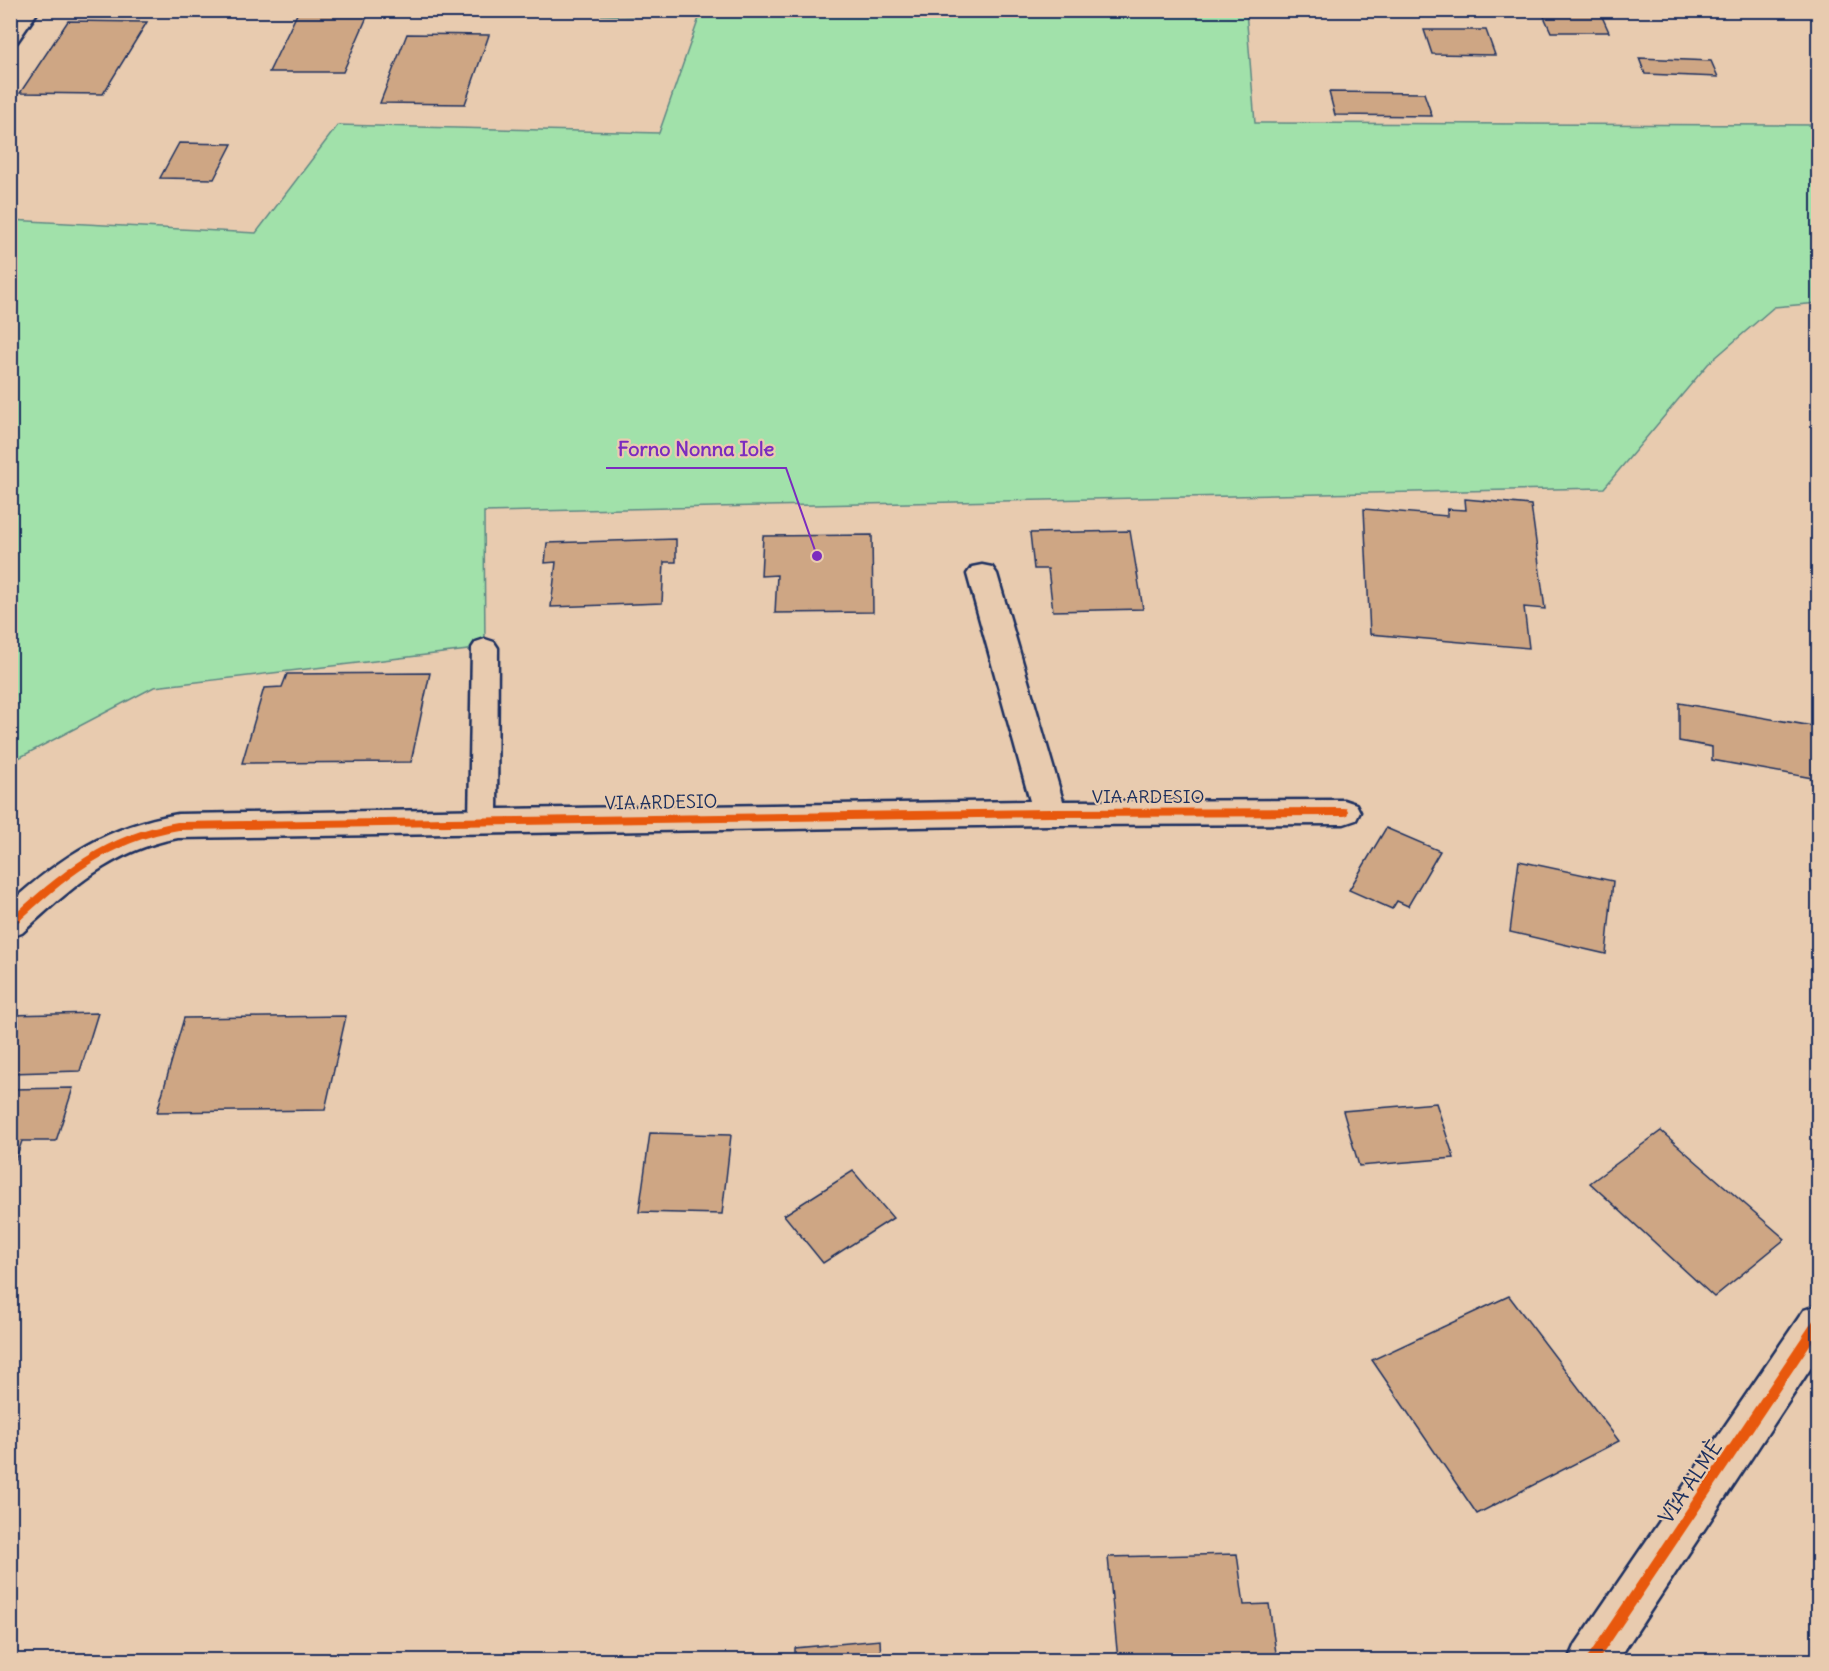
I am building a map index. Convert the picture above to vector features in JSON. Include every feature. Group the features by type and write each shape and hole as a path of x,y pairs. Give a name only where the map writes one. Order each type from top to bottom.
{"street":[{"path":"10,38 29,10"},
{"path":"982,574 1050,813"},
{"name":"VIA ARDESIO","path":"10,924 76,866 108,847 154,830 178,826 1050,813 1344,812"},
{"name":"VIA ALMÈ","path":"1592,1660 1818,1323"}],"lane":[{"path":"483,822 485,648"}],"green space":[{"path":"549,11 1246,11 1255,123 1818,125 1818,303 1774,307 1708,364 1604,488 484,512 485,648 154,687 11,762 10,220 256,233 338,125 659,133 699,18 548,13"}],"building":[{"path":"299,10 370,10 343,72 269,72"},
{"path":"1541,10 1599,10 1609,32 1551,32"},
{"path":"68,21 147,22 103,94 20,93"},
{"path":"1424,30 1486,30 1495,55 1432,54"},
{"path":"407,34 489,35 465,104 380,103"},
{"path":"1639,58 1711,61 1718,77 1645,74"},
{"path":"1329,92 1424,93 1432,116 1335,115"},
{"path":"179,143 232,144 214,179 160,178"},
{"path":"1465,499 1531,505 1545,609 1524,607 1529,648 1370,634 1364,509 1447,516 1447,509 1466,510"},
{"path":"1130,531 1143,609 1053,611 1048,569 1034,569 1030,533"},
{"path":"872,535 873,612 775,613 777,575 761,576 763,536"},
{"path":"676,539 676,562 664,562 662,603 551,607 556,562 545,563 547,543"},
{"path":"430,673 411,762 242,763 264,688 282,687 287,674"},
{"path":"1679,703 1818,727 1818,779 1712,760 1712,747 1679,741"},
{"path":"1386,828 1440,851 1408,906 1397,901 1392,909 1349,890"},
{"path":"1519,861 1613,881 1606,954 1510,932"},
{"path":"98,1013 80,1071 10,1073 10,1015"},
{"path":"346,1016 325,1110 157,1112 184,1018"},
{"path":"73,1088 56,1141 22,1141 10,1175 10,1089"},
{"path":"1436,1103 1454,1158 1359,1166 1343,1111"},
{"path":"1661,1131 1785,1239 1714,1297 1590,1183"},
{"path":"650,1133 731,1135 722,1214 639,1212"},
{"path":"853,1171 893,1218 823,1263 784,1215"},
{"path":"1509,1296 1619,1441 1477,1514 1372,1360"},
{"path":"1237,1554 1244,1605 1269,1604 1277,1660 1118,1660 1108,1557"},
{"path":"880,1640 881,1660 795,1660 795,1648"}],"cycle path":[{"path":"10,924 66,875 107,848 153,830 178,826 1050,813 1344,812"},
{"path":"1592,1660 1818,1323"}],"place":[{"name":"Forno Nonna Iole","path":"817,556"}]}
